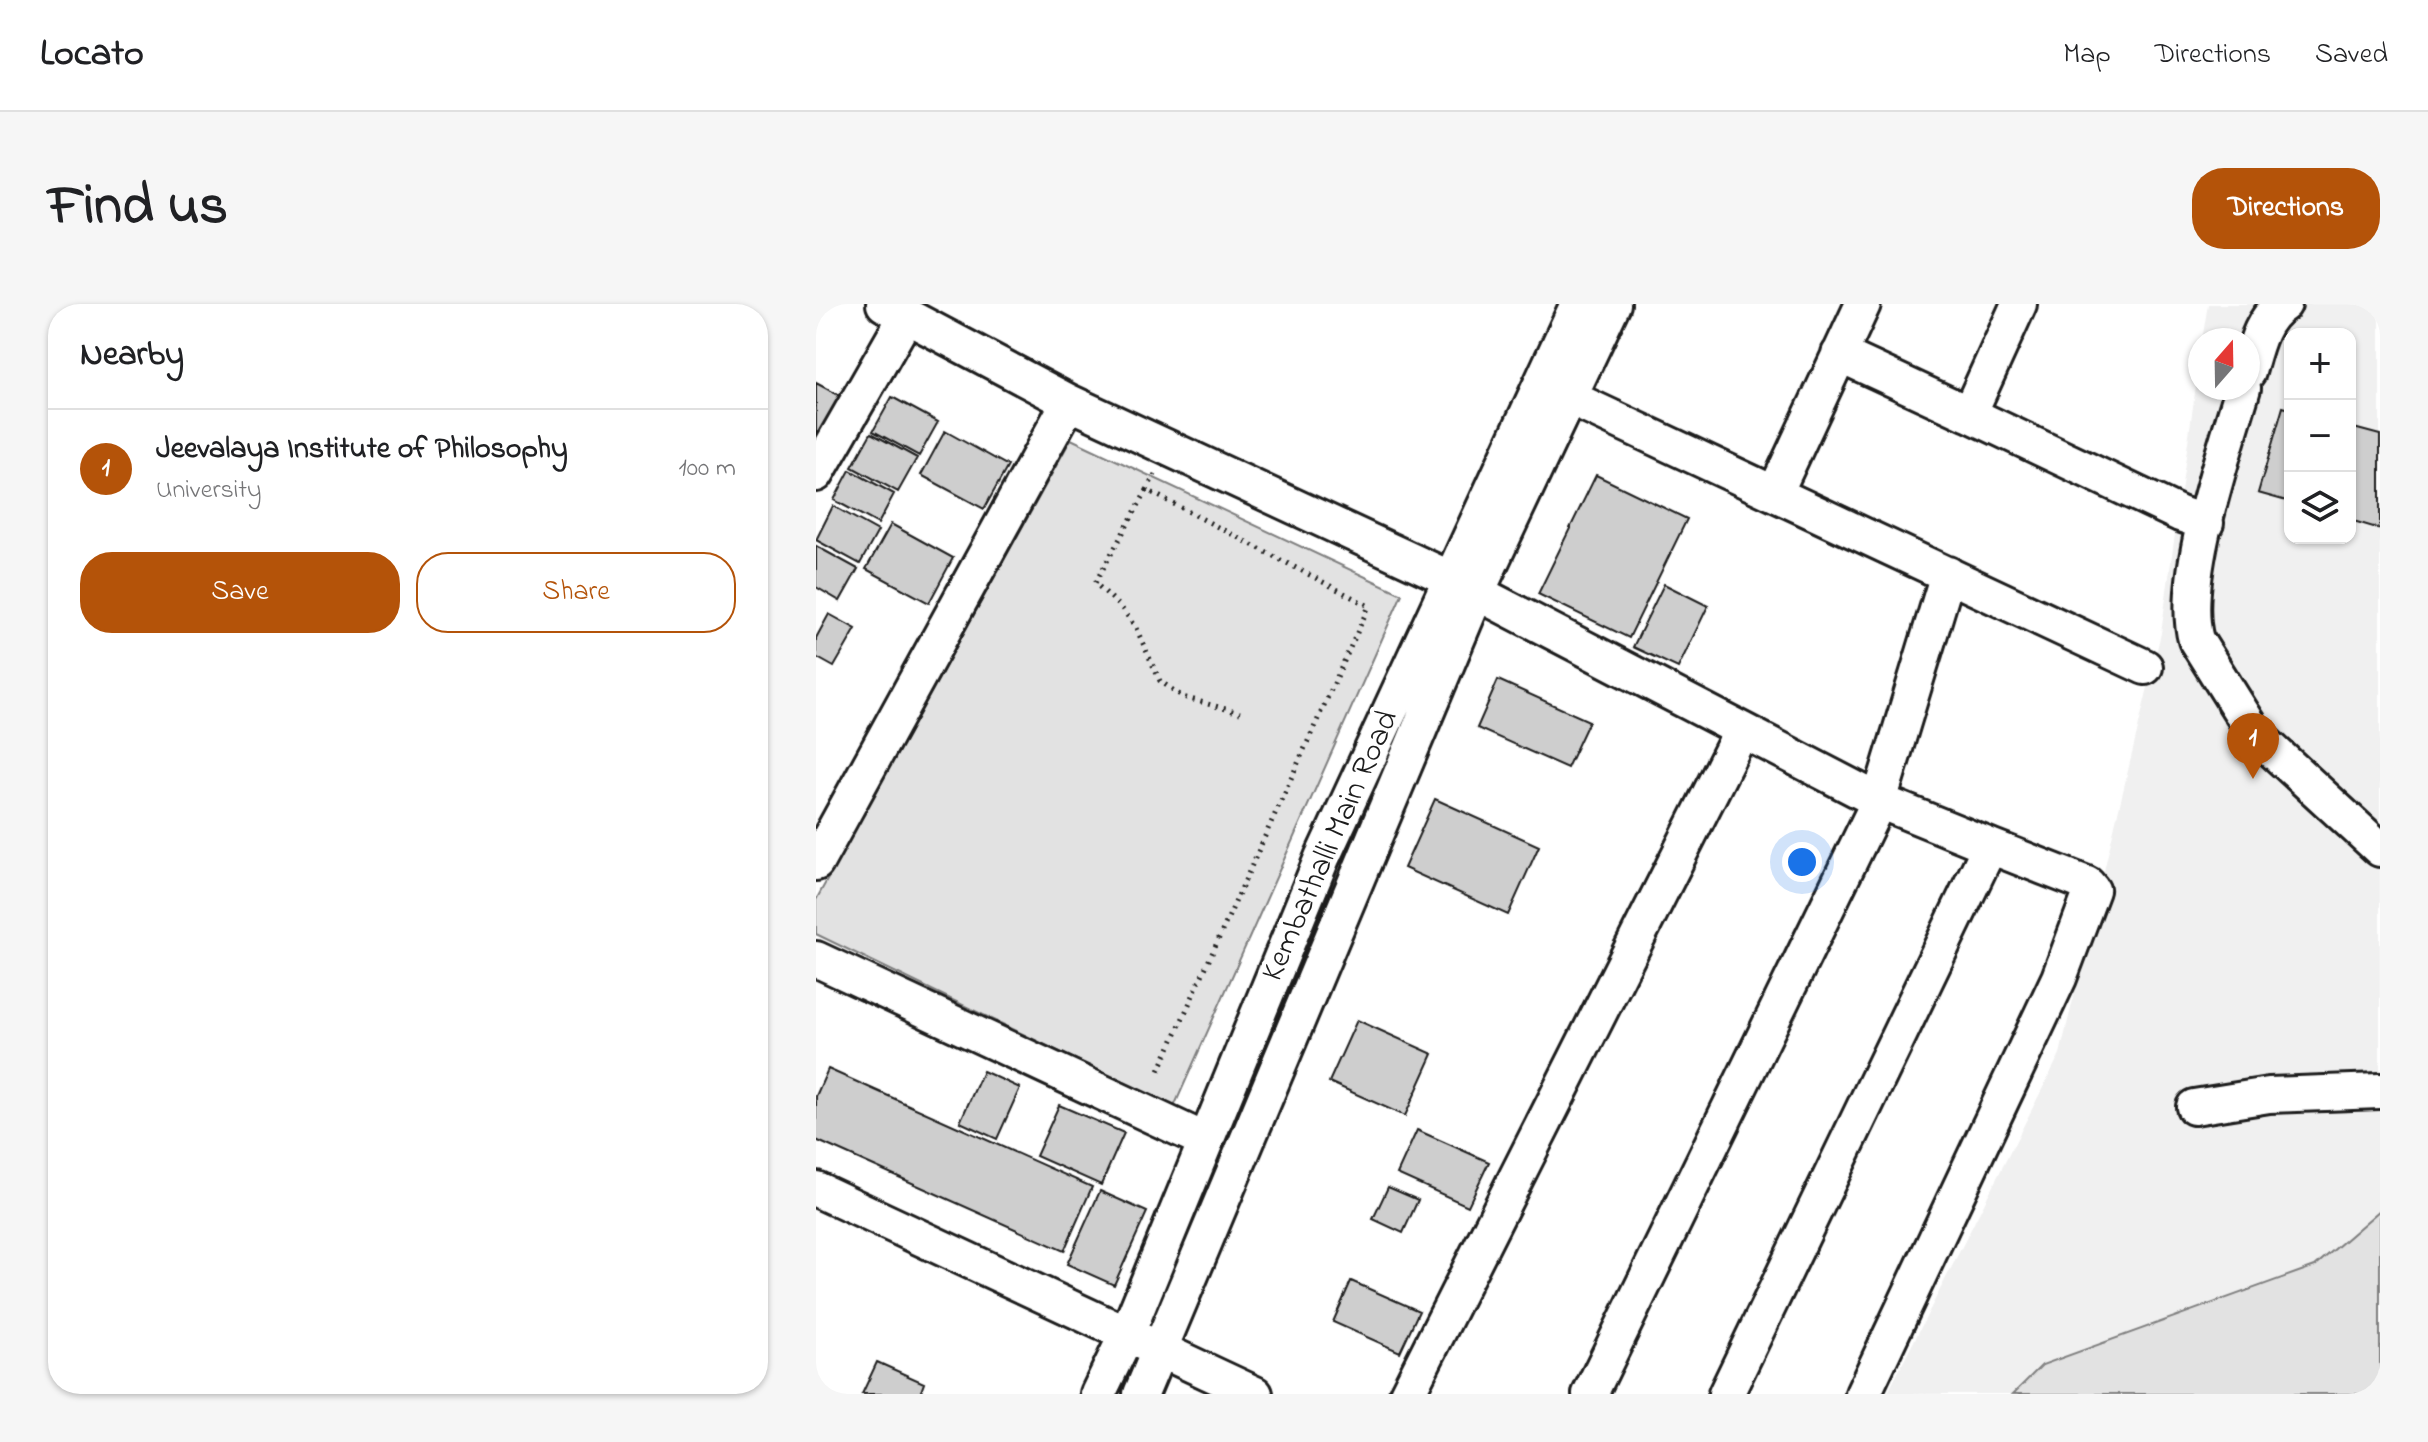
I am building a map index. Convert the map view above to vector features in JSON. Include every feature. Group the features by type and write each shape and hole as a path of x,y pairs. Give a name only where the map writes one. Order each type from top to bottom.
{"street":[{"name":"Kembathalli Main Road","path":"1141,1394 1578,304"},
{"name":"Kembathalli Main Road","path":"1098,1394 1126,1336 1322,858 1465,586 1570,398 1613,304"},
{"path":"1775,493 1863,304"},
{"path":"1969,414 2019,304"},
{"path":"2260,334 2270,316 2284,304"},
{"path":"816,474 895,310 1069,402 1465,586 1879,801 2087,884 2092,890 2059,978 1863,1394"},
{"path":"1839,354 2193,519"},
{"path":"1570,398 2145,667"},
{"path":"2238,400 2193,519 2191,623 2205,658 2255,734 2380,849"},
{"path":"816,863 1069,402"},
{"path":"1590,1394 1879,801 1948,574"},
{"path":"1407,1394 1742,730"},
{"path":"1726,1394 1990,846"},
{"path":"816,959 1204,1140"},
{"path":"2194,1107 2269,1095 2380,1091"},
{"path":"816,1189 1255,1394"}],"path":[{"path":"1167,447 1147,490 1095,583 1120,606 1136,628 1160,681 1183,697 1240,713"},
{"path":"1147,490 1369,606 1158,1073"}],"shaded area":[{"path":"2208,304 2380,304 2380,1210 2315,1266 2042,1365 2013,1394 1887,1394 2060,1054 2161,633 2194,400 2260,400 2260,328 2204,328"},
{"path":"1071,439 1402,594 1174,1107 816,934 816,900"},
{"path":"2380,1210 2380,1394 2013,1394 2042,1365 2315,1266"}],"building":[{"path":"816,383 846,399 816,454"},
{"path":"892,397 938,422 919,456 873,431"},
{"path":"2283,407 2284,407 2284,500 2258,493"},
{"path":"2356,429 2380,435 2380,529 2356,522"},
{"path":"945,431 1008,466 984,509 921,475"},
{"path":"871,433 917,458 898,492 852,467"},
{"path":"850,470 894,494 878,524 834,500"},
{"path":"1596,475 1687,519 1629,638 1538,594"},
{"path":"833,506 878,531 860,564 816,540"},
{"path":"891,524 953,558 929,603 866,569"},
{"path":"816,546 858,569 840,601 816,587"},
{"path":"1664,584 1708,606 1678,668 1633,647"},
{"path":"829,614 856,629 834,667 816,657 816,638"},
{"path":"1498,680 1589,721 1567,768 1477,728"},
{"path":"1435,799 1539,846 1508,915 1404,868"},
{"path":"1357,1020 1433,1054 1405,1116 1329,1082"},
{"path":"828,1069 1092,1187 1064,1251 816,1140 816,1096"},
{"path":"983,1071 1020,1088 997,1139 960,1122"},
{"path":"1059,1105 1124,1133 1101,1185 1036,1156"},
{"path":"1417,1130 1489,1162 1468,1206 1397,1174"},
{"path":"1388,1187 1418,1200 1403,1233 1373,1219"},
{"path":"1100,1191 1147,1212 1114,1285 1067,1264"},
{"path":"1351,1281 1419,1311 1400,1352 1333,1322"},
{"path":"877,1362 924,1383 920,1394 862,1394"}],"place":[{"name":"Jeevalaya Institute of Philosophy","path":"2253,779"}]}
